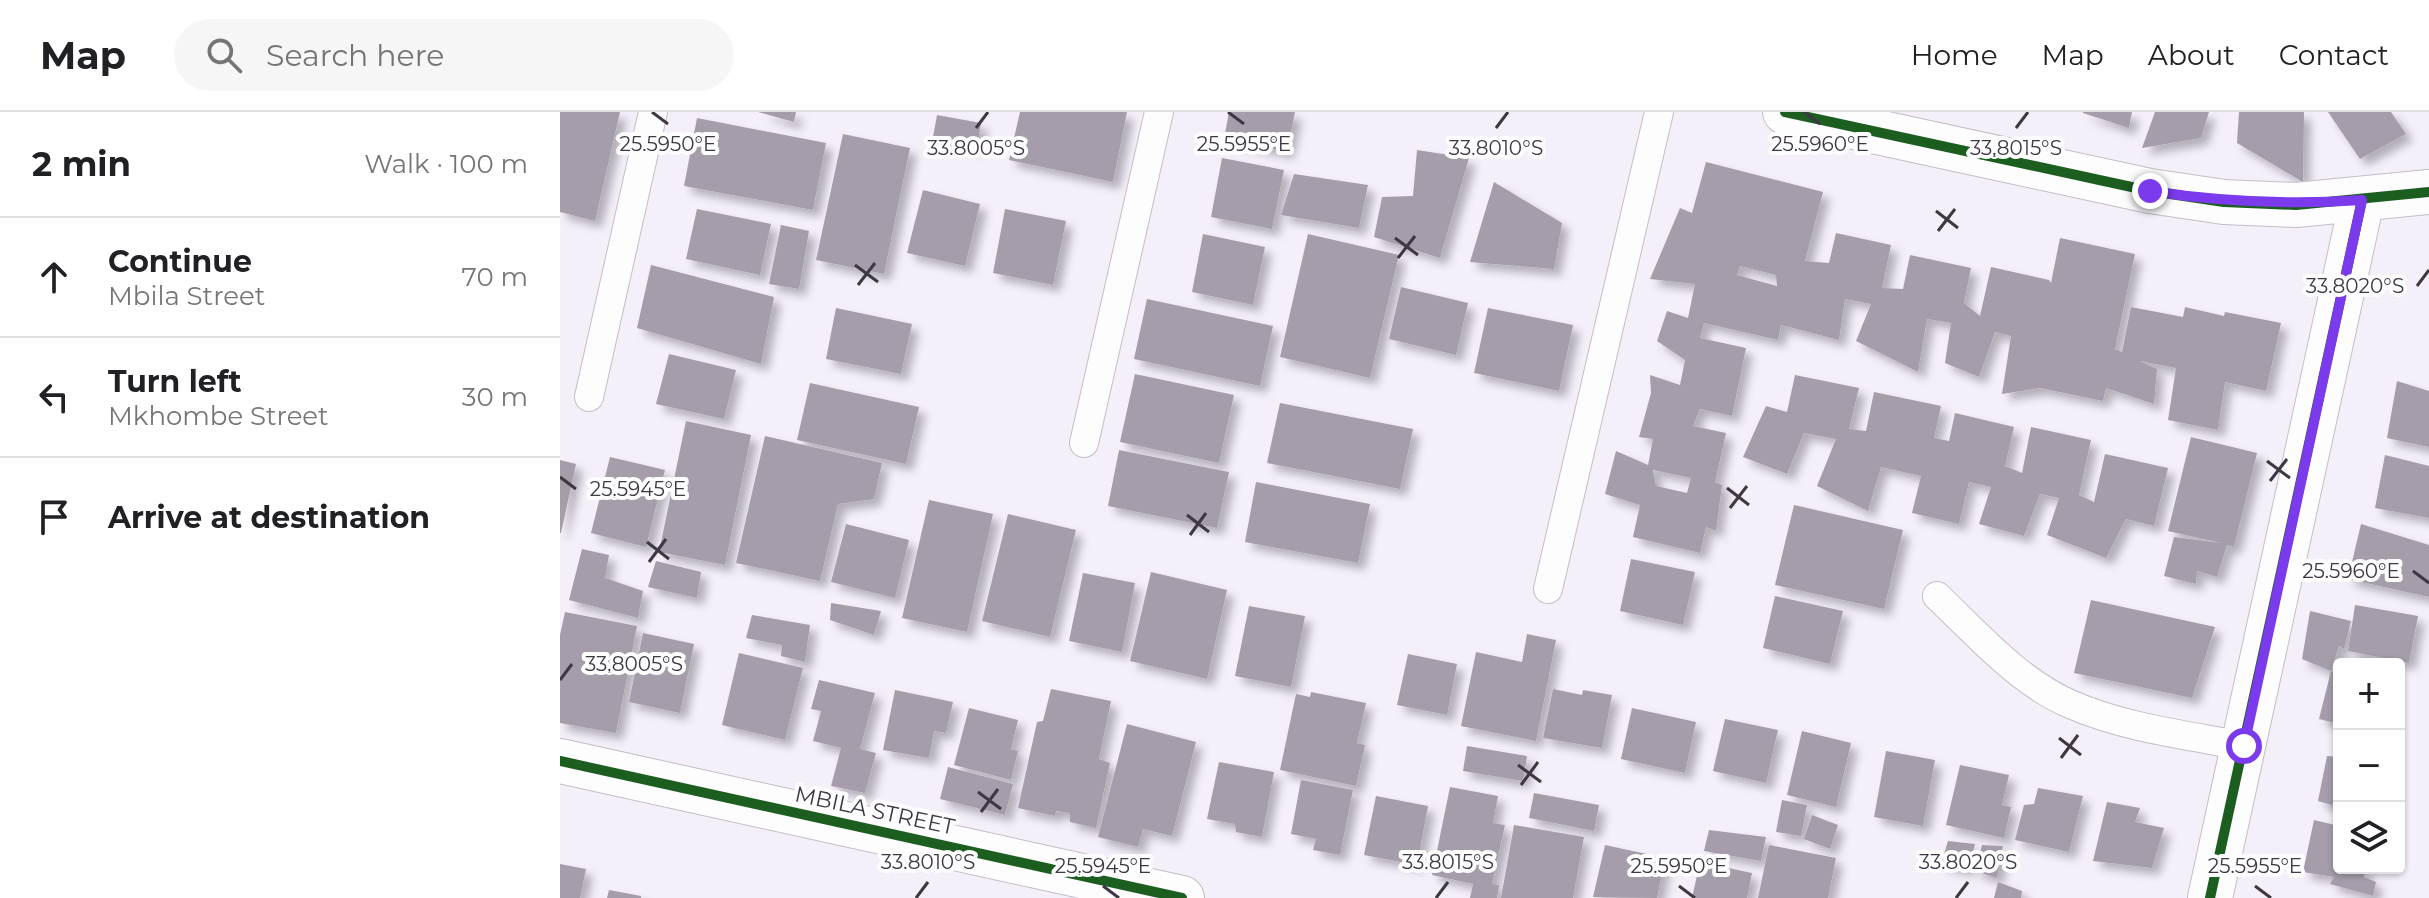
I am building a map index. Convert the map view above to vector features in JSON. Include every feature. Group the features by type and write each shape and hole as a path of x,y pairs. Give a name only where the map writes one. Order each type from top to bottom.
{"street":[{"path":"1785,112 2150,191 2224,202 2296,205 2429,192"},
{"path":"2210,898 2362,200"},
{"name":"MBILA STREET","path":"560,761 1182,898"}],"lane":[{"path":"589,397 653,112"},
{"path":"1084,443 1159,112"},
{"path":"1548,589 1659,112"},
{"path":"1937,596 1997,654 2067,703 2112,719 2244,746"}],"building":[{"path":"560,112 620,112 595,221 560,212"},
{"path":"758,112 796,112 794,122"},
{"path":"1020,112 1127,112 1113,182 1009,160"},
{"path":"1229,112 1295,112 1287,152 1224,139"},
{"path":"2083,112 2132,112 2129,128"},
{"path":"2155,112 2209,112 2201,138 2142,148"},
{"path":"2239,112 2304,112 2303,182 2237,143"},
{"path":"2328,112 2391,112 2406,134 2360,159"},
{"path":"937,115 981,123 977,147 933,137"},
{"path":"697,118 826,143 813,210 684,186"},
{"path":"843,134 910,148 884,274 816,260"},
{"path":"1417,150 1469,158 1440,258 1374,237 1382,197 1413,196"},
{"path":"1222,158 1284,170 1272,229 1211,217"},
{"path":"1706,162 1823,192 1805,261 1829,263 1836,233 1891,245 1882,288 1903,289 1910,255 1971,268 1964,303 1980,316 1991,267 2051,283 2060,238 2135,254 2115,349 2122,352 2131,307 2183,317 2185,307 2224,316 2225,312 2281,323 2266,391 2225,382 2218,430 2168,420 2176,368 2140,361 2157,369 2154,404 2106,388 2103,401 2040,388 2002,394 2011,336 1995,332 1979,377 1945,363 1951,323 1927,319 1918,372 1856,341 1871,304 1845,299 1839,340 1781,325 1778,340 1704,323 1700,338 1746,348 1732,416 1700,409 1693,426 1726,433 1715,482 1722,485 1716,531 1706,527 1700,553 1633,537 1640,505 1605,494 1616,451 1648,465 1653,439 1639,437 1651,393 1650,375 1680,385 1685,360 1657,341 1667,311 1688,318 1695,284 1650,279 1680,208 1692,213","holes":["1740,266 1776,275 1777,286 1737,275","1653,470 1691,478 1687,493 1656,486"]},
{"path":"1294,174 1368,185 1359,228 1281,215"},
{"path":"1494,182 1562,223 1554,269 1470,262"},
{"path":"923,190 980,204 965,266 907,253"},
{"path":"697,209 771,224 760,275 686,259"},
{"path":"1005,209 1066,221 1053,285 993,273"},
{"path":"781,225 809,231 799,289 769,284"},
{"path":"1203,234 1265,247 1253,305 1192,292"},
{"path":"1308,234 1399,255 1370,378 1280,357"},
{"path":"651,265 774,297 761,364 637,328"},
{"path":"1401,287 1468,303 1456,355 1389,339"},
{"path":"1147,299 1273,326 1260,386 1134,359"},
{"path":"836,308 912,324 901,374 826,359"},
{"path":"1488,308 1573,325 1559,391 1474,373"},
{"path":"669,354 736,370 724,419 656,404"},
{"path":"1135,374 1234,395 1219,463 1120,442"},
{"path":"1795,375 1859,388 1849,429 1866,431 1874,392 1941,406 1934,438 1949,441 1955,413 2014,427 2005,466 2022,473 2031,427 2091,440 2079,495 2094,502 2105,454 2168,468 2154,526 2126,519 2106,558 2047,535 2059,498 2040,494 2024,536 1979,524 1991,487 1969,482 1959,524 1912,513 1921,476 1881,467 1868,511 1817,486 1836,439 1804,433 1787,474 1743,457 1766,406 1787,412"},
{"path":"2397,381 2429,391 2429,447 2387,438"},
{"path":"810,383 919,407 906,464 797,440"},
{"path":"1280,403 1413,429 1400,489 1267,463"},
{"path":"686,421 751,435 725,565 659,552"},
{"path":"765,436 882,463 874,499 838,504 820,581 736,563"},
{"path":"2191,437 2257,453 2234,547 2227,545 2217,577 2197,571 2196,584 2164,576 2174,537 2221,543 2168,531"},
{"path":"1119,450 1229,472 1217,528 1108,506"},
{"path":"2385,455 2429,466 2429,518 2375,508"},
{"path":"610,457 665,470 646,547 591,533"},
{"path":"560,460 576,464 561,533 560,533"},
{"path":"1256,482 1370,504 1358,563 1245,542"},
{"path":"929,500 993,514 967,632 902,618"},
{"path":"1794,505 1903,530 1884,609 1775,585"},
{"path":"1008,514 1076,530 1050,637 982,621"},
{"path":"846,524 909,540 895,598 831,582"},
{"path":"2361,524 2429,545 2429,597 2348,579"},
{"path":"582,549 609,555 605,578 643,591 638,618 569,600"},
{"path":"1631,559 1695,572 1683,625 1620,611"},
{"path":"656,561 701,572 697,598 648,587"},
{"path":"1151,572 1227,590 1207,679 1130,661"},
{"path":"1083,573 1135,583 1122,652 1069,641"},
{"path":"1775,596 1843,611 1830,664 1763,648"},
{"path":"2091,600 2215,627 2192,698 2074,673"},
{"path":"831,603 881,611 874,635 830,620"},
{"path":"2355,605 2418,616 2409,663 2405,662 2405,658 2384,658 2348,651"},
{"path":"1249,606 1305,616 1291,687 1235,676"},
{"path":"2310,611 2351,621 2344,649 2339,646 2331,671 2302,659"},
{"path":"565,612 637,626 616,733 560,723 560,635"},
{"path":"752,615 810,625 805,662 781,656 782,645 746,638"},
{"path":"643,633 694,644 680,713 629,702"},
{"path":"1527,634 1556,640 1536,741 1461,726 1476,652 1522,662"},
{"path":"739,653 803,668 785,740 722,725"},
{"path":"1408,654 1457,664 1447,715 1397,705"},
{"path":"2331,671 2333,672 2333,722 2319,719"},
{"path":"819,680 875,693 860,749 876,753 865,793 831,786 841,748 813,741 821,711 811,709"},
{"path":"1051,689 1111,701 1099,759 1110,763 1096,828 1070,822 1070,813 1056,811 1055,816 1018,808 1037,722 1043,721"},
{"path":"1553,689 1582,695 1583,690 1612,695 1602,748 1543,738"},
{"path":"895,690 953,702 946,733 934,731 929,758 883,750"},
{"path":"1311,692 1366,703 1357,743 1365,745 1356,786 1280,770 1296,694 1310,697"},
{"path":"969,708 1018,720 1011,749 1018,751 1011,780 954,765"},
{"path":"1632,708 1696,722 1685,773 1621,759"},
{"path":"1725,719 1778,730 1766,783 1713,771"},
{"path":"1127,724 1196,742 1172,836 1143,829 1138,847 1098,837"},
{"path":"1802,731 1851,743 1836,807 1787,795"},
{"path":"1467,746 1527,756 1523,781 1463,771"},
{"path":"1886,751 1935,760 1923,826 1874,817"},
{"path":"2327,756 2333,756 2333,805 2318,801"},
{"path":"1219,762 1274,772 1262,837 1236,832 1235,824 1207,819"},
{"path":"1960,765 2009,775 2002,805 2011,807 2004,838 1946,825"},
{"path":"948,767 1013,784 1005,815 940,799"},
{"path":"1301,780 1353,790 1340,855 1313,850 1316,839 1291,834"},
{"path":"1450,787 1498,796 1493,823 1505,825 1492,884 1499,885 1497,898 1470,898 1473,884 1432,875"},
{"path":"2038,788 2083,796 2069,852 2015,840 2024,805 2034,804"},
{"path":"1534,793 1599,805 1594,831 1529,818"},
{"path":"1376,796 1428,806 1417,865 1364,855"},
{"path":"1782,800 1807,805 1801,836 1776,832"},
{"path":"2107,802 2140,808 2135,822 2164,828 2152,868 2093,861"},
{"path":"1812,815 1838,825 1830,849 1804,839"},
{"path":"2314,820 2333,825 2333,874 2365,874 2364,877 2376,882 2373,896 2330,884 2334,877 2303,872"},
{"path":"1514,825 1584,837 1573,898 1501,898"},
{"path":"1709,830 1766,837 1761,861 1704,851"},
{"path":"1948,841 1975,844 1969,869 1941,864"},
{"path":"1605,845 1665,858 1657,898 1593,897"},
{"path":"1769,845 1836,858 1828,898 1758,898"},
{"path":"1982,845 2003,846 1997,878 1975,871"},
{"path":"1700,862 1752,873 1747,898 1692,898"},
{"path":"560,864 586,869 580,898 560,898"},
{"path":"1998,882 2022,891 2021,898 1994,898"},
{"path":"609,890 641,896 641,898 607,898"}],"cycle path":[{"path":"1785,112 2150,191 2224,202 2296,205 2429,192"},
{"path":"2210,898 2362,200"},
{"path":"560,761 1182,898"}],"route":[{"path":"2150,191 2224,202 2296,205 2362,200 2244,746"}]}
